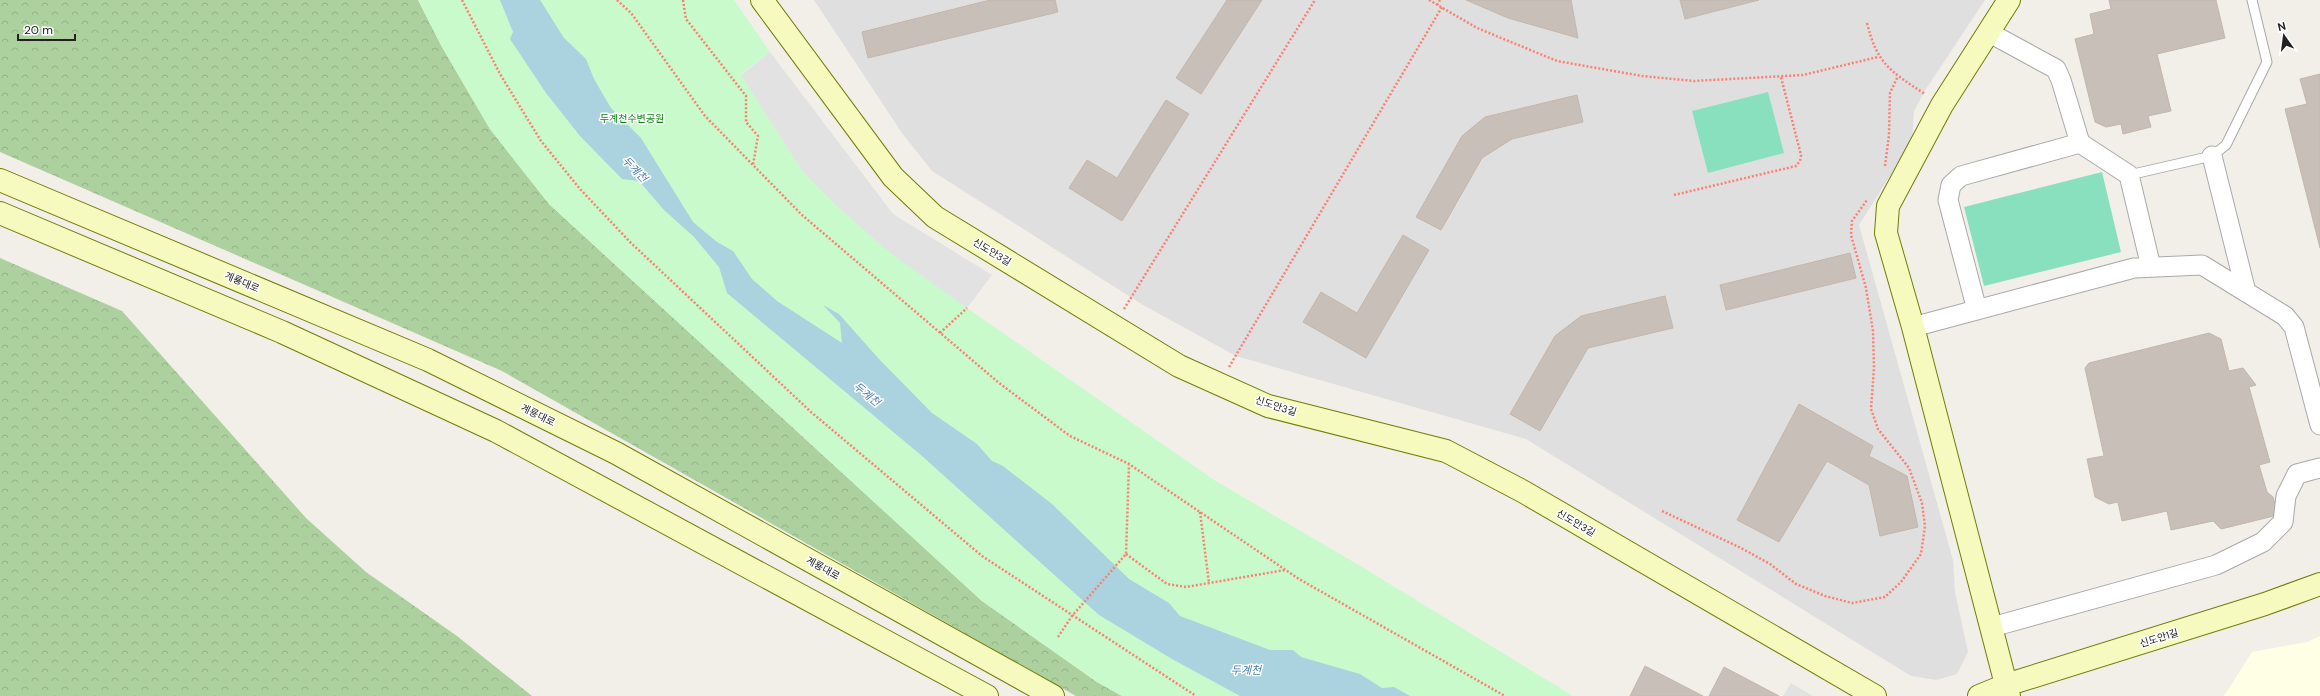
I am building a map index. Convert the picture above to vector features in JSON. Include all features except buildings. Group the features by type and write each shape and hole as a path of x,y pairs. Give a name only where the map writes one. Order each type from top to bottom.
{"street":[{"name":"신도안3길","path":"762,0 893,178 935,217 1179,366 1218,384 1268,406 1446,451 1524,492 1875,696"},
{"path":"1980,696 2008,691 1913,327 1886,233 1888,206 1942,106 2009,0"},
{"path":"1988,32 2056,69 2061,80 2080,143 2129,174 2151,267"},
{"path":"1977,310 1948,200 1951,185 1961,176 2080,143"},
{"path":"2212,156 2246,292"},
{"name":"계룡대로","path":"0,180 428,360 616,453 1053,696"},
{"path":"0,213 282,332 496,431 987,696"},
{"path":"1913,327 2134,268 2202,265 2285,316 2294,327 2320,425"},
{"path":"1992,627 2216,565 2263,542 2283,522 2286,496 2297,474 2320,468"},
{"name":"신도안1길","path":"2008,691 2320,584"}],"lane":[{"path":"2129,174 2212,156 2226,145 2267,62 2252,0"}],"path":[{"path":"462,0 500,74 541,141 580,189 630,242 811,412 982,556 1196,696"},
{"path":"617,0 631,13 705,116 753,166 802,215 999,383 1070,436 1129,464 1286,570 1505,696"},
{"path":"683,0 686,19 746,96 746,122 758,136 753,166"},
{"path":"1113,326 1315,0"},
{"path":"1429,0 1477,28 1557,61 1642,76 1694,81 1782,77 1803,75 1878,57"},
{"path":"1437,5 1440,0"},
{"path":"1218,384 1254,327 1442,7"},
{"path":"1867,23 1878,57 1898,76 1942,106"},
{"path":"1884,173 1889,135 1890,93 1898,76"},
{"path":"1674,195 1796,166 1800,161 1782,77"},
{"path":"1662,511 1741,548 1770,564 1796,584 1825,596 1852,603 1885,597 1901,582 1921,554 1925,526 1922,503 1909,468 1878,429 1871,409 1874,368 1873,331 1866,288 1851,235 1852,221 1868,198"},
{"path":"940,333 967,308"},
{"path":"1058,637 1072,616 1126,554 1129,464"},
{"path":"1200,512 1209,583"},
{"path":"1126,554 1167,584 1186,587 1286,570"}],"shaded area":[{"path":"814,0 1985,0 1926,89 1914,111 1912,141 1859,225 1953,560 1955,592 1968,652 1957,674 1936,680 1911,676 1526,439 1236,356 1143,305 932,171 902,133"},
{"path":"770,52 893,214 992,275 967,308 889,252 838,207 803,172 741,75"},
{"path":"2320,636 2320,696 2224,696 2252,652 2307,642"},
{"path":"1791,683 1813,696 1783,696"}],"green space":[{"path":"0,0 418,0 442,47 490,129 549,204 982,601 1097,682 1122,696 1076,696 502,371 0,152"},
{"name":"두계천수변공원","path":"418,0 734,0 770,52 741,74 872,237 967,308 1214,480 1362,567 1573,696 1122,696 1097,682 982,601 549,204 490,129 442,47"},
{"path":"1768,92 1784,153 1708,173 1692,111"},
{"path":"2102,172 2121,252 1984,286 1964,207"},
{"path":"0,258 122,311 306,518 366,572 457,636 532,696 0,696"}],"water":[{"name":"두계천","path":"500,0 540,0 564,38 586,59 594,79 611,108 641,138 693,222 717,242 733,251 752,279 777,301 842,343 840,323 823,305 839,314 879,359 932,413 977,444 992,461 1003,466 1052,504 1129,579 1169,603 1180,616 1270,650 1293,650 1301,657 1360,674 1382,688 1394,687 1410,696 1240,696 1172,659 1099,615 922,456 727,293 719,267 694,237 664,210 639,181 622,179 580,136 546,93 510,39 513,32"}]}
